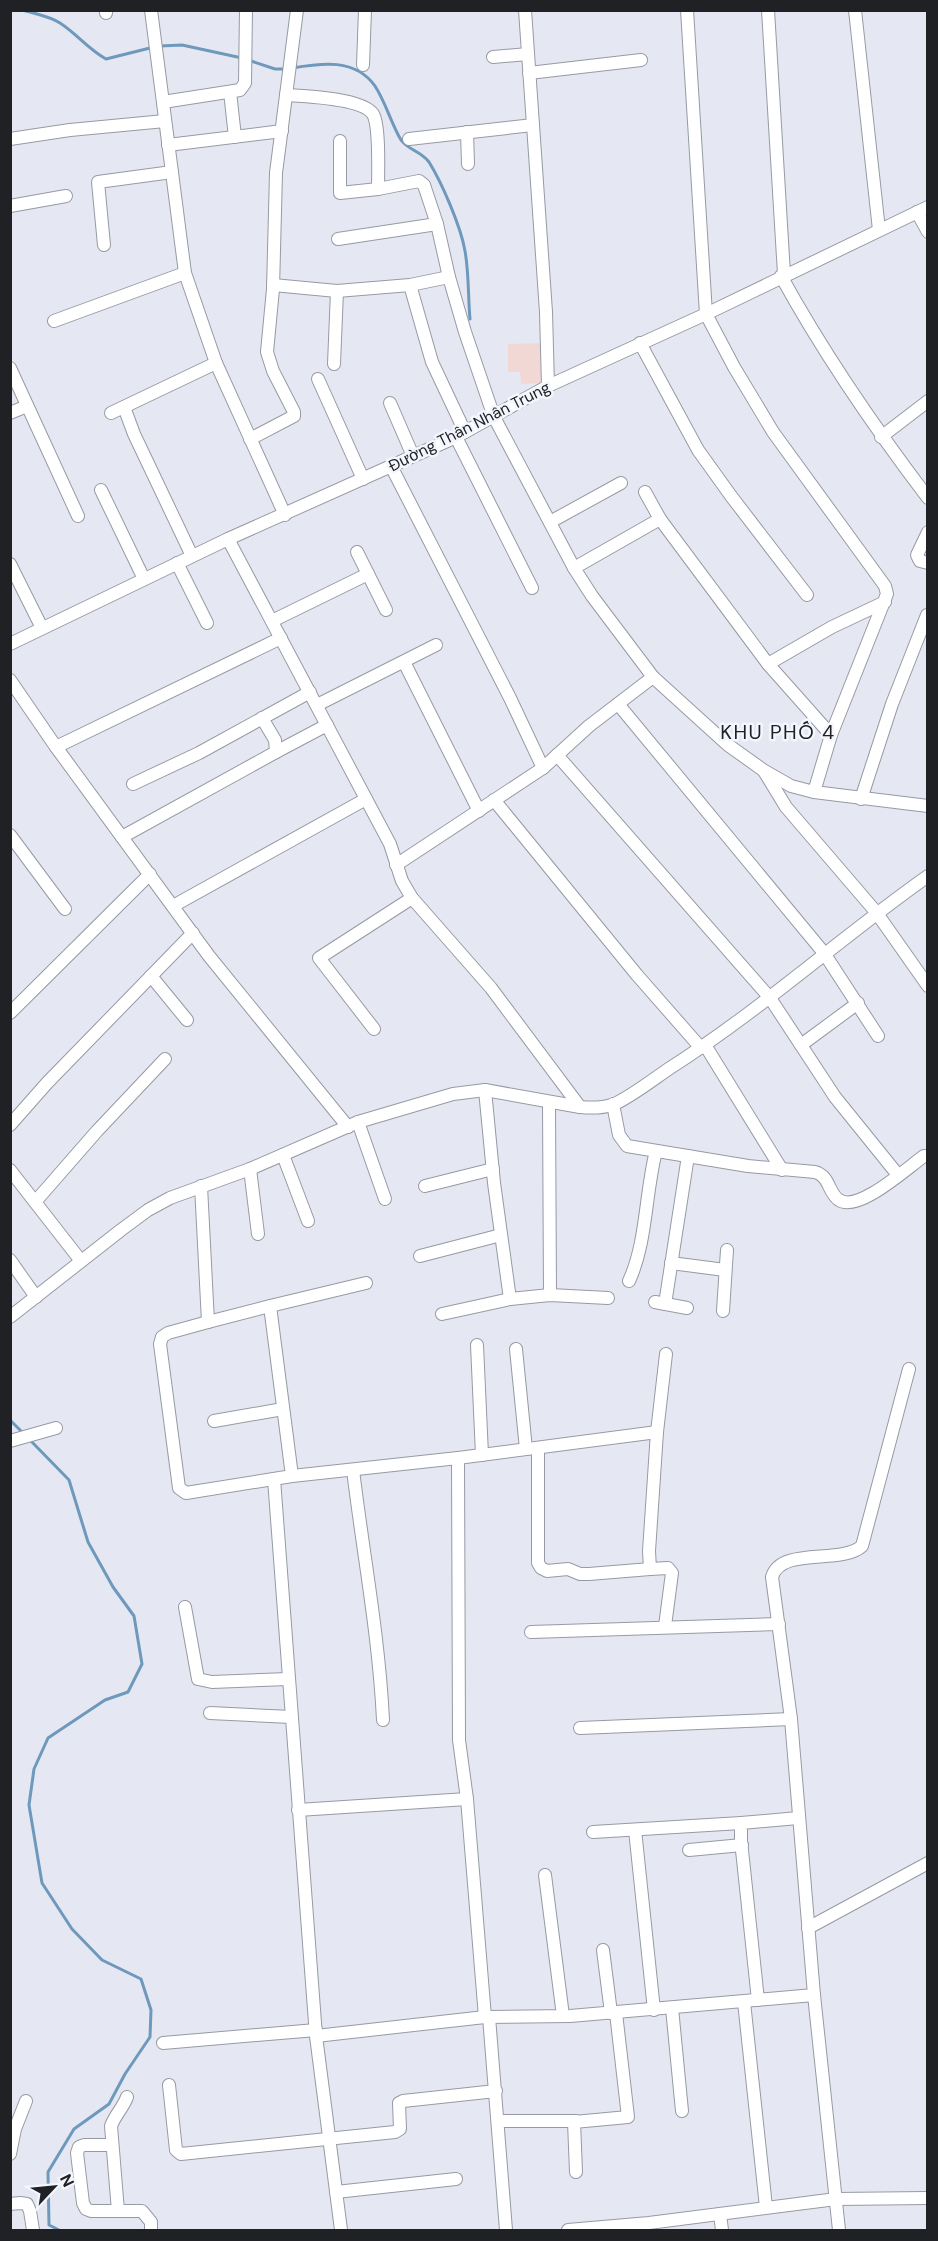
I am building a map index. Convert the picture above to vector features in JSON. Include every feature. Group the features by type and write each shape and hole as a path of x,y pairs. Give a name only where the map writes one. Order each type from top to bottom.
{"street":[{"path":"151,10 185,273 216,363 285,515"},
{"path":"163,102 230,92 243,87 245,83 246,10"},
{"path":"250,439 294,416 267,352 273,285 276,173 297,10"},
{"path":"363,65 365,10"},
{"path":"525,10 546,312 548,386"},
{"path":"687,10 706,314 734,367 773,432 885,586 887,594 831,735 814,792"},
{"path":"768,10 783,275 828,357 881,437 927,498"},
{"path":"855,10 879,230"},
{"path":"493,57 528,54"},
{"path":"529,73 641,60"},
{"path":"230,92 235,137"},
{"path":"286,95 338,100 359,106 372,113 377,126 378,189"},
{"path":"10,139 69,130 165,121"},
{"path":"409,139 533,125"},
{"path":"168,145 282,131"},
{"path":"467,132 468,164"},
{"path":"340,141 340,193 422,182 437,224 449,277 474,361 494,417 574,568 652,677 728,745 763,770 791,786 861,799 927,806"},
{"path":"104,245 98,182 172,172"},
{"path":"10,206 66,196"},
{"path":"922,209 927,232"},
{"name":"Đường Thân Nhân Trung","path":"10,644 228,539 460,435 548,386 706,314 922,209"},
{"path":"338,239 437,224"},
{"path":"54,321 185,273"},
{"path":"273,285 337,291 410,285 449,277"},
{"path":"410,285 432,362 460,435 532,588"},
{"path":"334,364 337,291"},
{"path":"640,343 698,450 730,496 807,595"},
{"path":"111,413 216,363"},
{"path":"10,368 78,516"},
{"path":"318,380 363,479"},
{"path":"881,437 927,401"},
{"path":"390,403 413,456"},
{"path":"10,413 27,406"},
{"path":"124,407 134,434 192,556"},
{"path":"391,466 543,768"},
{"path":"550,522 621,483"},
{"path":"101,490 144,579"},
{"path":"645,492 660,519 768,664 831,735"},
{"path":"574,568 660,519"},
{"path":"927,532 917,555 920,561 927,563"},
{"path":"228,539 390,844 396,865 411,898 491,988 580,1107"},
{"path":"357,552 386,610"},
{"path":"177,563 207,623"},
{"path":"10,564 42,628"},
{"path":"272,621 368,574"},
{"path":"768,664 832,627 885,602"},
{"path":"861,799 892,704 927,615"},
{"path":"56,747 281,638"},
{"path":"317,705 436,645"},
{"path":"404,663 479,811"},
{"path":"396,865 543,768 589,726 652,677"},
{"path":"10,680 56,747 209,956 353,1124 385,1199"},
{"path":"133,784 199,753 310,692"},
{"path":"618,704 824,953 878,1036"},
{"path":"262,718 275,740 276,752"},
{"path":"122,837 327,725"},
{"path":"557,755 770,998 835,1097 898,1175"},
{"path":"763,770 786,807 876,912 927,986"},
{"path":"173,906 366,799"},
{"path":"494,800 637,975 703,1047 782,1170"},
{"path":"10,835 65,909"},
{"path":"10,1013 150,874"},
{"path":"10,1317 148,1210 170,1198 283,1155 353,1124 453,1094 485,1090 580,1107 595,1108 614,1104 703,1047 770,998 876,912 927,876"},
{"path":"374,1029 319,958 411,898"},
{"path":"10,1125 47,1083 193,933"},
{"path":"151,976 187,1020"},
{"path":"801,1045 858,1003"},
{"path":"35,1202 97,1131 165,1059"},
{"path":"485,1090 510,1299"},
{"path":"549,1102 550,1295"},
{"path":"614,1104 622,1141 627,1146 821,1174 836,1197 848,1204 856,1203 878,1191 924,1156"},
{"path":"629,1281 639,1258 647,1193 656,1151"},
{"path":"283,1155 308,1221"},
{"path":"687,1308 660,1303 671,1263 688,1156"},
{"path":"250,1168 258,1234"},
{"path":"425,1186 493,1169"},
{"path":"10,1170 81,1261"},
{"path":"201,1186 208,1322"},
{"path":"420,1256 501,1235"},
{"path":"723,1311 727,1250"},
{"path":"10,1260 36,1297"},
{"path":"671,1263 725,1270"},
{"path":"366,1282 208,1322 168,1333 162,1337 160,1344 179,1488 186,1493 292,1476 458,1458 657,1432"},
{"path":"442,1314 510,1299 550,1295 608,1298"},
{"path":"270,1306 292,1476"},
{"path":"477,1345 482,1455"},
{"path":"516,1348 532,1448 538,1563 547,1571 568,1569 580,1574 668,1569 672,1573 665,1626"},
{"path":"650,1569 649,1551 657,1432 666,1354"},
{"path":"839,2230 814,1995 791,1719 772,1577 778,1567 789,1561 830,1557 857,1551 862,1546 909,1369"},
{"path":"214,1420 283,1409"},
{"path":"19,1438 56,1428"},
{"path":"458,1458 459,1740 496,2091 506,2230"},
{"path":"353,1470 375,1629 383,1720"},
{"path":"274,1479 316,2033 341,2230"},
{"path":"185,1607 198,1679 212,1682 288,1679"},
{"path":"531,1632 779,1624"},
{"path":"210,1713 291,1718"},
{"path":"580,1728 791,1719"},
{"path":"298,1810 467,1799"},
{"path":"593,1832 798,1818"},
{"path":"741,1823 758,2000"},
{"path":"635,1830 654,2010"},
{"path":"689,1850 742,1845"},
{"path":"808,1928 927,1863"},
{"path":"545,1875 563,2016"},
{"path":"498,2121 576,2121 628,2117 603,1950"},
{"path":"163,2043 316,2033 487,2017 614,2013 814,1995"},
{"path":"744,2002 766,2207"},
{"path":"672,2008 682,2111"},
{"path":"169,2085 177,2150 181,2154 399,2130 399,2103 403,2101 496,2091"},
{"path":"118,2211 111,2126 113,2119 124,2107 127,2097"},
{"path":"10,2154 15,2129 26,2101"},
{"path":"576,2121 574,2124 576,2172"},
{"path":"112,2145 84,2145 79,2148 77,2153 82,2203 86,2209 91,2211 142,2211 151,2222 151,2230"},
{"path":"336,2192 456,2179"},
{"path":"568,2230 649,2227 766,2207 836,2199 927,2198"},
{"path":"10,2204 27,2204 33,2230"},
{"path":"720,2214 722,2230"}],"shaded area":[{"path":"541,343 542,383 521,384 520,372 508,372 508,344"}],"waterway":[{"path":"23,10 60,23 106,59 154,47"},
{"path":"160,46 182,45 242,58"},
{"path":"248,60 275,69 285,69"},
{"path":"292,68 337,65 348,67 367,77 375,86 401,140 429,162 440,181 463,241 470,319"},
{"path":"10,1420 23,1433"},
{"path":"30,1440 69,1480 88,1542 113,1587 134,1616 142,1664 128,1692 105,1700 48,1738 34,1769 29,1805 42,1883 72,1929 102,1960 141,1979 151,2010 150,2037 125,2074 109,2104 74,2129 48,2172 49,2225 59,2230"}],"district":[{"name":"KHU PHỐ 4","path":"778,732"}]}
